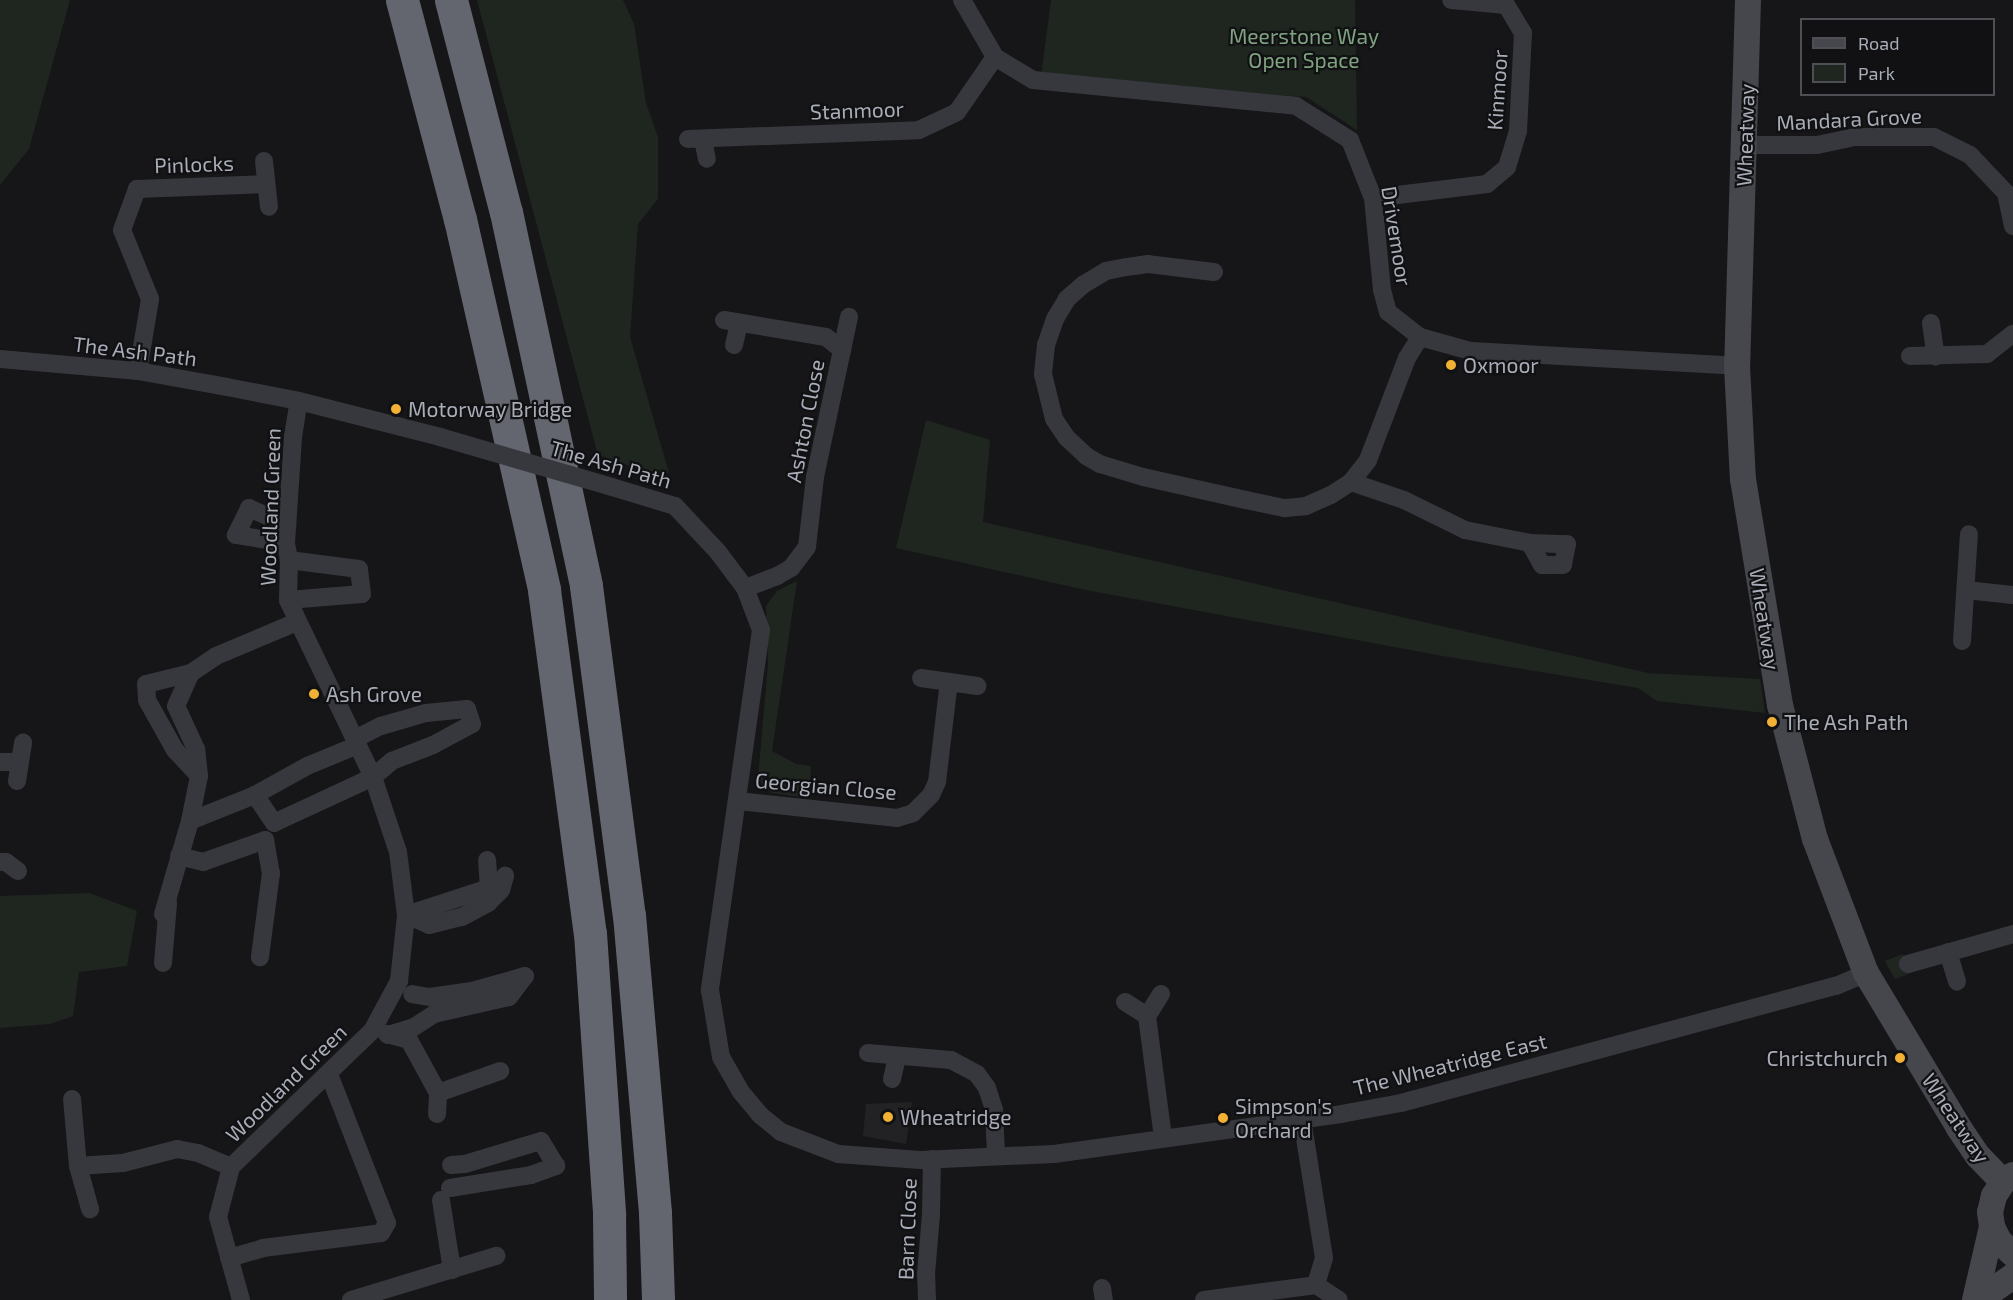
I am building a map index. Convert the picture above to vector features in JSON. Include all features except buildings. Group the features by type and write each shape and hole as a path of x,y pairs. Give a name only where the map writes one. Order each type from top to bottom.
{"highway":[{"path":"402,0 460,219 544,590 590,933 609,1215 610,1300"},
{"path":"451,0 506,212 586,585 630,915 655,1213 658,1300"}],"street":[{"name":"Drivemoor","path":"962,0 995,57 1033,80 1296,106 1350,140 1372,198 1382,291 1388,312 1420,337 1471,351 1737,366"},
{"name":"Kinmoor","path":"1372,198 1487,184 1508,167 1518,131 1523,33 1506,5 1451,0"},
{"name":"Wheatway","path":"1748,0 1737,366 1743,479 1780,705 1815,839 1866,973 1978,1156 2008,1179"},
{"name":"Stanmoor","path":"707,159 695,139 919,130 957,112 995,57"},
{"name":"Mandara Grove","path":"1745,145 1817,144 1856,137 1934,137 1970,155 2010,189 2013,226"},
{"path":"264,161 268,207"},
{"name":"Pinlocks","path":"138,371 150,299 122,230 137,189 265,184"},
{"path":"1214,273 1148,264 1106,271 1084,284 1067,299 1055,319 1046,345 1043,374 1054,419 1080,450 1100,464 1143,477 1285,508 1306,506 1331,495 1351,482 1368,460 1407,358 1420,337"},
{"path":"842,350 849,317"},
{"name":"Ashton Close","path":"734,345 731,322 826,337 842,350 815,477 807,547 791,568 745,588"},
{"path":"1931,322 1936,357"},
{"path":"1910,356 1987,354 2013,334"},
{"name":"The Ash Path","path":"0,359 138,371 299,401 440,437 675,506 718,552 745,588 760,630 710,990 721,1057 741,1092 760,1115 781,1132 838,1154 856,1157"},
{"name":"Woodland Green","path":"241,1300 218,1217 231,1167 380,1033 406,987 406,915 398,852 373,777 288,600 293,437 299,401"},
{"path":"1351,482 1404,500 1465,530 1530,543"},
{"path":"1962,640 1969,534"},
{"path":"288,543 359,569 362,594 288,600"},
{"path":"1966,590 2013,595"},
{"path":"199,776 175,750 147,700 146,684 191,673 216,656 297,622"},
{"path":"163,914 190,821 199,776 196,748 176,706 191,673"},
{"path":"921,678 977,686"},
{"name":"Georgian Close","path":"738,801 897,818 913,813 931,795 937,782 950,682"},
{"path":"190,821 255,795 357,742 381,726 426,713 467,709 472,724 392,761 373,777 273,823 255,795"},
{"path":"17,781 9,762 23,742"},
{"path":"179,856 203,862 265,840 271,873 260,957"},
{"path":"406,915 489,888 487,860"},
{"path":"0,862 6,862 18,870"},
{"path":"406,915 429,926 462,917 488,903 501,890 505,876"},
{"path":"163,963 169,895"},
{"path":"1908,964 2013,934"},
{"path":"1948,952 1957,982"},
{"name":"The Wheatridge East","path":"856,1157 932,1159 1054,1154 1401,1103 1836,986 1866,973"},
{"path":"380,1033 411,1033 434,1014 509,997 525,976 472,991 429,997 406,987 411,1033 438,1093 437,1114"},
{"path":"1161,994 1147,1016 1163,1138"},
{"path":"1125,1002 1147,1016"},
{"path":"868,1053 951,1060 977,1074 987,1088 994,1110 996,1156"},
{"path":"892,1079 897,1056"},
{"path":"438,1093 500,1071"},
{"name":"Woodland Green","path":"229,1257 263,1248 381,1233 387,1223 331,1079"},
{"path":"72,1099 78,1166 90,1209"},
{"path":"1302,1119 1324,1258 1316,1285"},
{"path":"451,1165 465,1164 541,1141 556,1166 446,1194 452,1270"},
{"name":"Woodland Green","path":"78,1166 123,1163 177,1149 198,1153 231,1167"},
{"name":"Barn Close","path":"927,1300 926,1274 932,1215 932,1159"},
{"path":"2008,1179 1994,1196 1990,1212 1992,1227 1999,1241 2013,1254"},
{"path":"1977,1300 1992,1227"},
{"path":"351,1300 496,1256"},
{"path":"1977,1300 2013,1276"},
{"path":"1204,1300 1316,1285 1339,1300"}],"shaded area":[{"path":"912,1102 906,1144 863,1136 866,1104"}],"green space":[{"path":"0,0 70,0 29,149 0,185"},
{"path":"477,0 623,0 634,24 646,103 658,137 658,199 638,224 630,337 669,473 648,472 598,455"},
{"name":"Meerstone Way Open Space","path":"1051,0 1355,0 1357,130 1306,97 1041,77"},
{"path":"926,420 990,440 983,522 1648,673 1760,679 1765,713 1657,701 1638,688 1443,656 1086,590 896,548"},
{"path":"797,581 772,751 796,764 811,766 809,798 772,793 764,788 758,778 768,664 766,606 777,591"},
{"path":"89,893 137,911 127,966 79,972 73,1016 50,1024 0,1028 0,896"},
{"path":"1903,954 1911,973 1895,979 1885,961"}],"place":[{"name":"Oxmoor","path":"1451,365"},
{"name":"Motorway Bridge","path":"396,409"},
{"name":"Ash Grove","path":"314,694"},
{"name":"The Ash Path","path":"1772,722"},
{"name":"Christchurch","path":"1900,1058"},
{"name":"Wheatridge","path":"888,1117"},
{"name":"Simpson's Orchard","path":"1223,1118"}]}
